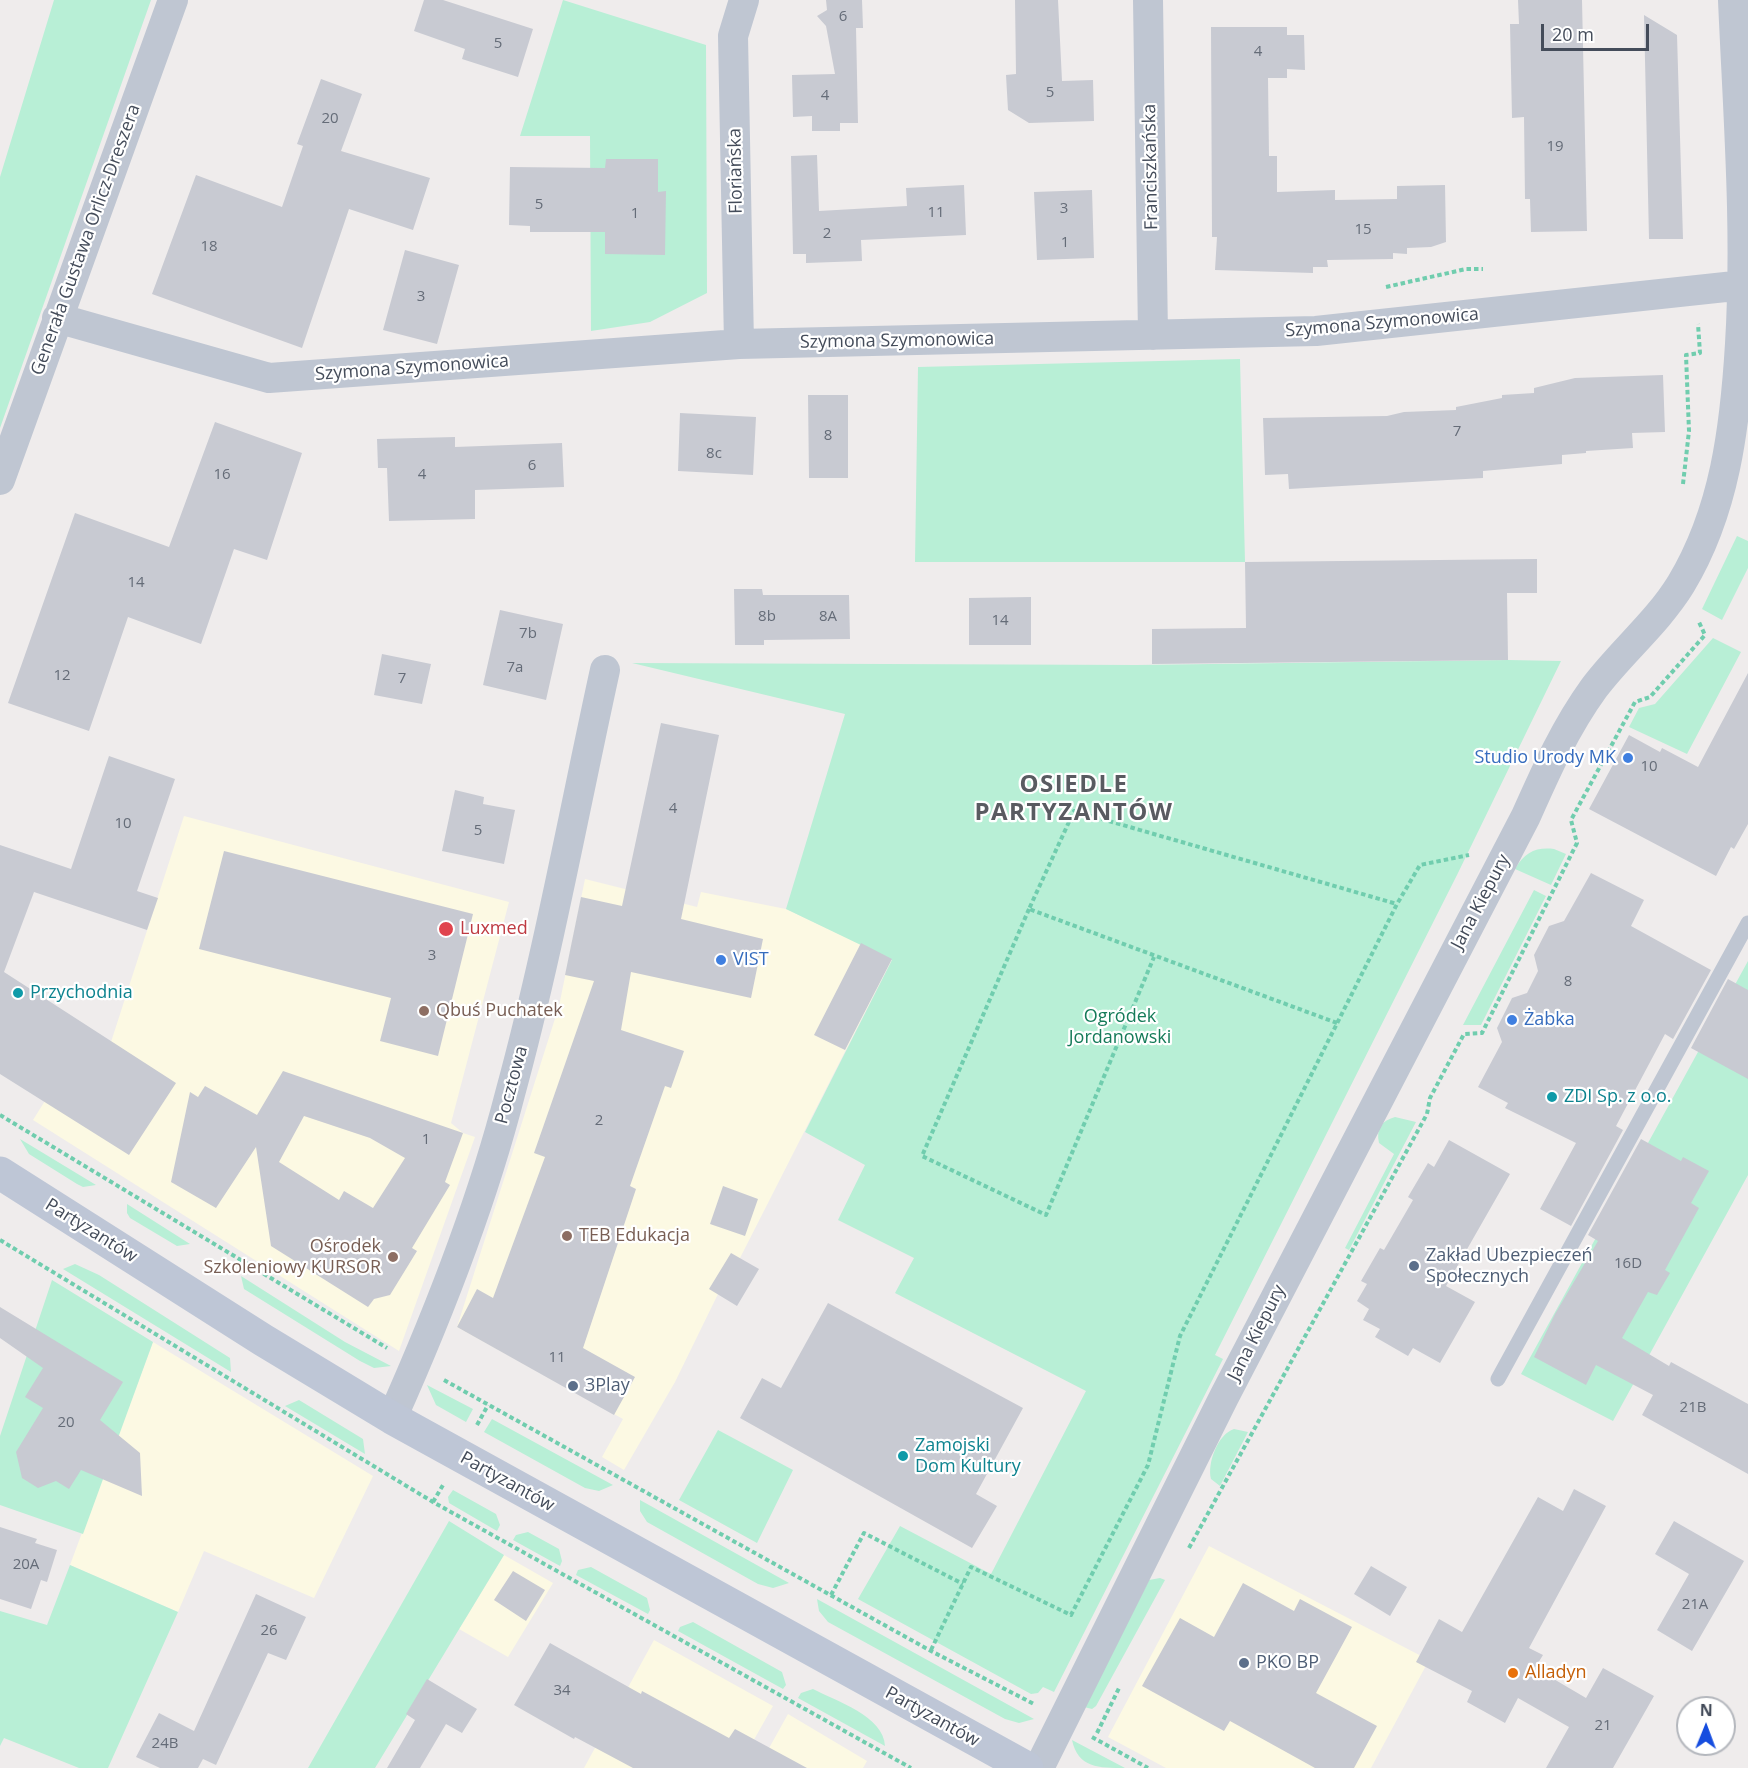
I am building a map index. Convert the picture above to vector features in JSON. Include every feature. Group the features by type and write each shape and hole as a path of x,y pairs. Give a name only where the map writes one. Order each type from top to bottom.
{"street":[{"name":"Generała Gustawa Orlicz-Dreszera","path":"0,480 173,0"},
{"name":"Floriańska","path":"739,344 733,36 744,0"},
{"name":"Franciszkańska","path":"1148,0 1153,334"},
{"name":"Jana Kiepury","path":"1039,1768 1224,1397 1526,816 1557,744 1589,697 1640,638 1681,584 1709,522 1727,467 1736,404 1746,255 1732,0"},
{"name":"Szymona Szymonowica","path":"57,318 269,378 739,344 1317,331 1743,285"},
{"name":"Pocztowa","path":"392,1418 423,1348 502,1123 527,1025 605,670"},
{"name":"Partyzantów","path":"0,1173 263,1340 392,1418 1027,1768"}],"lane":[{"path":"1498,1379 1748,923"}],"path":[{"path":"1379,288 1466,269 1483,269"},
{"path":"1681,495 1688,448 1686,355 1700,352 1696,290"},
{"path":"1184,1557 1427,1114 1430,1098 1464,1034 1482,1033 1576,843 1571,820 1635,702 1650,697 1705,635 1681,584"},
{"path":"1154,957 1046,1215 922,1156 1074,811 1397,904"},
{"path":"931,1651 971,1567 1071,1615 1148,1465 1180,1336 1397,904 1420,865 1510,846"},
{"path":"1029,909 1337,1023"},
{"path":"0,1240 433,1502 911,1768"},
{"path":"475,1427 488,1405"},
{"path":"433,1502 443,1485"},
{"path":"831,1595 864,1533 963,1584"},
{"path":"794,1575 1025,1702 1036,1705"},
{"path":"1094,1739 1116,1698 1122,1679"},
{"path":"1085,1731 1094,1739 1148,1768"}],"shaded area":[{"path":"184,816 509,902 451,1123 463,1133 475,1137 399,1351 33,1120 90,1029 111,1042"},
{"path":"585,879 697,907 701,892 786,909 892,959 740,1258 718,1294 675,1382 624,1470 602,1457 623,1419 457,1327 559,1006"},
{"path":"153,1342 373,1476 314,1598 204,1551 178,1612 70,1565"},
{"path":"1209,1546 1429,1660 1371,1768 1166,1768 1108,1737"},
{"path":"504,1555 553,1583 508,1657 459,1629"},
{"path":"654,1640 773,1706 738,1768 584,1768"},
{"path":"788,1714 867,1761 863,1768 758,1768"}],"green space":[{"path":"54,0 151,0 0,428 0,177"},
{"path":"563,0 706,45 707,293 650,322 591,331 590,136 520,136"},
{"path":"1240,359 1245,562 915,562 918,367"},
{"path":"1737,536 1748,541 1748,568 1722,620 1702,609"},
{"path":"1713,638 1741,652 1687,754 1629,727 1639,708 1655,704"},
{"name":"Ogródek Jordanowski","path":"1561,661 1457,875 1215,1355 1223,1359 1054,1692 1043,1687 1038,1693 1031,1694 858,1599 900,1526 991,1574 1086,1391 895,1293 914,1258 838,1220 865,1165 805,1132 892,960 786,909 845,714 632,663 1137,665"},
{"path":"1554,849 1566,854 1551,885 1515,869 1523,858 1532,852"},
{"path":"1534,890 1546,896 1481,1025 1463,1025"},
{"path":"1748,961 1748,1175 1613,1421 1521,1374"},
{"path":"1395,1117 1416,1122 1349,1250 1345,1248 1394,1154 1379,1143 1378,1134 1383,1123"},
{"path":"20,1139 96,1185 83,1187 77,1184 29,1154"},
{"path":"127,1204 190,1244 177,1246 130,1218 127,1213"},
{"path":"75,1264 99,1275 230,1358 231,1372 63,1269"},
{"path":"241,1276 345,1342 391,1366 374,1368 360,1361 244,1289"},
{"path":"52,1280 153,1342 83,1534 0,1505 0,1436"},
{"path":"427,1385 473,1409 466,1422 436,1405"},
{"path":"299,1400 363,1439 365,1454 285,1406"},
{"path":"492,1419 613,1485 599,1491 585,1488 484,1432"},
{"path":"1234,1429 1248,1432 1220,1486 1211,1479 1212,1457 1223,1437"},
{"path":"718,1430 793,1470 757,1543 679,1500"},
{"path":"453,1490 496,1514 500,1525 497,1531 449,1503 448,1497"},
{"path":"640,1500 789,1583 773,1588 758,1584 647,1522 640,1511"},
{"path":"449,1521 504,1555 375,1768 308,1768"},
{"path":"528,1532 559,1549 562,1561 560,1566 513,1540 516,1535"},
{"path":"70,1565 178,1612 108,1768 79,1768 4,1738 0,1746 0,1611 47,1625"},
{"path":"591,1567 647,1598 650,1610 648,1614 576,1575 578,1570"},
{"path":"1160,1578 1165,1580 1096,1706 1092,1709 1084,1707 1149,1580"},
{"path":"817,1599 1034,1719 1019,1723 1005,1719 828,1622 819,1611"},
{"path":"693,1622 782,1672 786,1685 783,1689 678,1631 680,1627"},
{"path":"813,1689 846,1704 868,1718 883,1735 885,1746 798,1698 801,1693"},
{"path":"1072,1740 1125,1768 1091,1765 1079,1756"}],"building":[{"path":"424,0 443,0 533,29 518,77 462,59 465,49 414,31"},
{"path":"826,0 862,0 863,28 856,28 858,123 840,123 840,131 812,131 812,116 793,117 792,75 835,74 826,26 817,16 827,10"},
{"path":"1015,0 1058,0 1062,81 1093,80 1094,121 1029,123 1008,110 1006,75 1016,74"},
{"path":"1518,0 1582,0 1587,231 1531,232 1530,199 1525,199 1524,117 1512,118 1510,24 1519,24"},
{"path":"1644,15 1677,35 1683,239 1649,239"},
{"path":"1211,27 1287,27 1287,35 1304,35 1305,70 1287,69 1287,78 1268,78 1269,156 1277,156 1277,192 1335,190 1335,200 1397,199 1397,186 1445,185 1446,242 1431,247 1407,248 1407,254 1393,253 1393,259 1327,260 1328,267 1313,267 1313,273 1215,270 1217,237 1212,237"},
{"path":"321,79 362,94 341,151 430,178 413,230 349,209 302,348 152,294 196,175 282,207 303,146 297,144"},
{"path":"817,155 819,211 907,206 906,188 964,185 966,235 861,240 862,261 806,263 806,254 793,254 791,156"},
{"path":"606,159 658,159 658,192 666,191 665,255 605,254 605,232 530,232 530,226 509,225 510,167 605,168"},
{"path":"1092,190 1094,258 1037,260 1034,192"},
{"path":"405,250 459,265 437,344 383,330"},
{"path":"1663,375 1665,432 1632,433 1633,448 1562,455 1562,464 1483,471 1483,478 1289,489 1288,474 1265,475 1263,418 1387,416 1404,412 1456,410 1456,407 1502,398 1502,395 1534,393 1534,388 1575,378"},
{"path":"808,395 848,395 848,478 809,478"},
{"path":"680,413 756,417 753,475 678,471"},
{"path":"215,422 302,453 267,560 234,549 201,644 128,617 89,731 8,703 75,513 169,547"},
{"path":"455,437 455,447 562,443 564,487 475,490 475,519 389,521 387,468 378,468 377,439"},
{"path":"1537,559 1537,593 1507,593 1508,660 1152,664 1152,629 1246,628 1245,562"},
{"path":"734,589 762,589 763,595 849,595 850,639 764,640 764,645 735,645"},
{"path":"1031,597 1031,645 969,645 969,598"},
{"path":"500,610 563,624 546,700 483,685"},
{"path":"382,654 431,664 422,704 374,695"},
{"path":"1748,673 1748,824 1734,849 1731,847 1716,876 1589,809 1629,735 1660,752 1662,748 1698,767"},
{"path":"661,723 719,735 681,919 763,939 751,998 631,972 621,1030 684,1051 671,1088 665,1086 630,1186 636,1189 583,1348 635,1377 614,1415 457,1327 477,1289 493,1298 545,1157 534,1153 594,981 565,975 581,897 622,906"},
{"path":"109,756 175,779 137,891 158,898 147,930 34,892 4,972 176,1083 129,1155 0,1074 0,845 71,869"},
{"path":"455,790 484,797 483,804 515,810 504,864 442,851"},
{"path":"224,851 473,914 438,1056 380,1041 391,998 199,949"},
{"path":"1591,873 1644,900 1631,926 1711,970 1673,1039 1665,1034 1616,1126 1623,1130 1571,1226 1540,1209 1576,1143 1505,1108 1508,1103 1478,1087 1502,1042 1497,1028 1512,998 1527,993 1538,971 1534,955 1549,926 1564,921"},
{"path":"861,943 892,959 845,1050 814,1035"},
{"path":"1728,979 1748,990 1748,1079 1691,1048"},
{"path":"283,1071 463,1133 445,1182 450,1185 412,1248 417,1251 390,1295 374,1299 368,1307 271,1246 256,1147 216,1208 171,1182 190,1092 198,1097 205,1086 257,1115","holes":["304,1116 370,1138 405,1158 373,1208 344,1191 339,1200 279,1162"]},
{"path":"1641,1139 1681,1161 1683,1157 1709,1171 1691,1203 1699,1208 1665,1270 1670,1273 1657,1295 1648,1292 1622,1338 1669,1366 1671,1362 1748,1404 1748,1474 1642,1415 1653,1395 1596,1365 1586,1385 1534,1357 1555,1314 1598,1241 1588,1235"},
{"name":"Zakład Ubezpieczeń Społecznych","path":"1449,1140 1510,1174 1446,1286 1475,1302 1440,1363 1413,1348 1408,1356 1375,1337 1380,1329 1363,1320 1369,1309 1357,1301 1367,1284 1361,1281 1380,1248 1384,1250 1413,1200 1408,1197 1428,1163 1434,1167"},
{"path":"723,1186 758,1199 745,1236 710,1224"},
{"path":"731,1253 759,1269 737,1306 709,1289"},
{"name":"Zamojski Dom Kultury","path":"828,1303 1023,1408 976,1494 997,1506 972,1548 740,1418 762,1378 781,1388"},
{"path":"0,1307 123,1382 100,1420 140,1453 142,1496 81,1470 69,1489 56,1481 38,1488 22,1478 16,1452 43,1408 25,1397 43,1368 0,1338"},
{"path":"1574,1489 1606,1506 1529,1648 1543,1655 1535,1668 1586,1698 1603,1668 1654,1696 1613,1768 1546,1768 1569,1727 1518,1698 1505,1723 1467,1702 1472,1691 1416,1662 1439,1619 1462,1632 1538,1497 1563,1511"},
{"path":"1674,1521 1744,1561 1692,1651 1657,1630 1689,1574 1655,1554"},
{"path":"0,1527 37,1539 35,1543 57,1550 47,1582 41,1580 31,1609 0,1599"},
{"path":"1371,1566 1407,1587 1390,1616 1354,1594"},
{"path":"513,1571 545,1590 526,1621 494,1600"},
{"name":"PKO BP","path":"1243,1583 1294,1611 1300,1599 1352,1627 1316,1693 1377,1726 1354,1768 1315,1768 1230,1721 1224,1731 1142,1686 1180,1618 1214,1637"},
{"path":"256,1594 306,1617 286,1660 268,1653 216,1765 203,1759 198,1768 160,1768 136,1757 159,1713 194,1731"},
{"path":"550,1643 641,1694 642,1691 729,1738 735,1729 807,1768 633,1768 575,1737 574,1739 514,1705"},
{"path":"427,1679 477,1709 462,1733 446,1724 420,1768 387,1768 415,1720 406,1714"}],"place":[{"name":"Studio Urody MK","path":"1628,758"},
{"name":"Luxmed","path":"446,929"},
{"name":"VIST","path":"721,960"},
{"name":"Przychodnia","path":"18,993"},
{"name":"Qbuś Puchatek","path":"424,1011"},
{"name":"Żabka","path":"1512,1020"},
{"name":"ZDI Sp. z o.o.","path":"1552,1097"},
{"name":"TEB Edukacja","path":"567,1236"},
{"name":"Ośrodek Szkoleniowy KURSOR","path":"393,1257"},
{"name":"Zakład Ubezpieczeń Społecznych","path":"1414,1266"},
{"name":"3Play","path":"573,1386"},
{"name":"Zamojski Dom Kultury","path":"903,1456"},
{"name":"PKO BP","path":"1244,1663"},
{"name":"Alladyn","path":"1513,1673"}],"district":[{"name":"OSIEDLE PARTYZANTÓW","path":"1074,799"}]}
